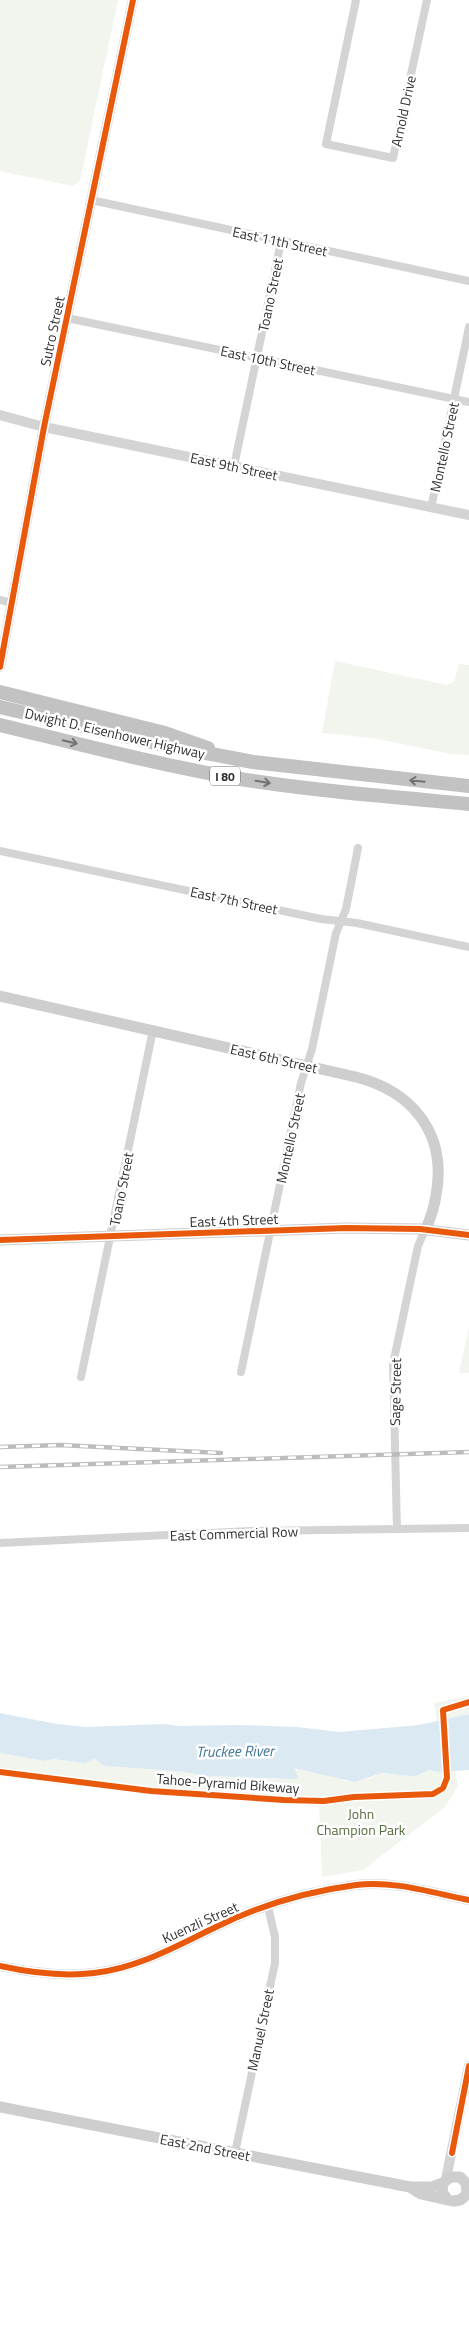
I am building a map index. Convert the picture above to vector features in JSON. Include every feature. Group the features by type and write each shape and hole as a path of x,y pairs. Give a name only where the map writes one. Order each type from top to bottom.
{"highway":[{"path":"0,692 28,706"},
{"name":"Dwight D. Eisenhower Highway","path":"0,707 28,706 159,744 234,759 310,770 469,786"},
{"name":"Dwight D. Eisenhower Highway","path":"0,725 179,767 240,779 306,788 469,804"},
{"path":"430,800 469,809"}],"main road":[{"name":"East 6th Street","path":"0,996 307,1066 384,1086 407,1102 417,1112 428,1128 432,1139 438,1166 438,1181 432,1214 424,1230"},
{"name":"East 4th Street","path":"0,1240 346,1228 424,1230 469,1235"},
{"name":"East 2nd Street","path":"0,2107 410,2187 432,2187 444,2181"},
{"path":"454,2176 460,2176 466,2183 468,2190 459,2201 442,2192 444,2181 454,2176"},
{"name":"East 2nd Street","path":"410,2187 421,2194 459,2201"}],"street":[{"name":"Sutro Street","path":"0,667 44,426 133,0"},
{"name":"Arnold Drive","path":"356,0 326,144 393,158 427,0"},
{"name":"East 11th Street","path":"91,200 469,281"},
{"name":"Toano Street","path":"234,466 281,242"},
{"name":"East 10th Street","path":"67,318 469,402"},
{"name":"Montello Street","path":"431,508 469,327"},
{"name":"East 9th Street","path":"0,415 469,516"},
{"path":"0,600 12,603"},
{"name":"Montello Street","path":"241,1372 301,1084 313,1048 336,933 346,909 358,848"},
{"name":"East 7th Street","path":"0,851 469,947"},
{"name":"Toano Street","path":"81,1377 112,1236 153,1030"},
{"name":"Sage Street","path":"397,1529 393,1364 418,1246 424,1230"},
{"name":"East Commercial Row","path":"0,1543 251,1531 469,1528"},
{"name":"Kuenzli Street","path":"0,1966 50,1974 96,1973 148,1959 219,1925 268,1907 324,1890 374,1884 397,1886 469,1900"},
{"name":"Manuel Street","path":"235,2153 275,1962 275,1937 268,1907"},
{"path":"444,2181 452,2153 469,2069"},
{"path":"452,2153 460,2176"}],"green space":[{"path":"0,0 118,0 80,181 73,186 0,171"},
{"path":"335,661 447,685 454,682 459,664 469,665 469,755 451,754 373,738 322,733"},
{"path":"469,1327 469,1373 459,1373"},
{"path":"469,1696 469,1714 437,1721 434,1703"},
{"name":"John Champion Park","path":"0,1753 45,1761 53,1759 84,1763 95,1759 102,1765 107,1766 185,1772 203,1776 280,1779 298,1769 334,1775 345,1781 368,1779 382,1773 416,1776 429,1770 439,1772 455,1770 458,1786 445,1807 363,1870 322,1877 319,1803 64,1785 0,1776"}],"water":[{"name":"Truckee River","path":"0,1713 57,1724 85,1727 164,1724 179,1726 238,1725 297,1727 339,1732 419,1725 469,1714 469,1770 439,1772 429,1770 416,1776 382,1773 355,1782 298,1769 295,1769 298,1778 295,1779 203,1776 185,1772 107,1766 102,1765 95,1759 84,1763 53,1759 45,1761 0,1753"}],"railway":[{"path":"0,1447 60,1445 221,1453"},
{"path":"0,1467 469,1452"}],"cycle path":[{"path":"0,667 44,427 133,0"},
{"path":"0,1240 346,1228 420,1229 469,1235"},
{"name":"Tahoe-Pyramid Bikeway","path":"0,1772 151,1791 284,1800 324,1801 354,1797 433,1794 443,1788 447,1778 443,1710 469,1702"},
{"path":"0,1966 59,1974 82,1974 111,1970 158,1955 234,1918 268,1905 303,1895 356,1885 384,1884 469,1900"},
{"path":"452,2153 469,2066"}]}
